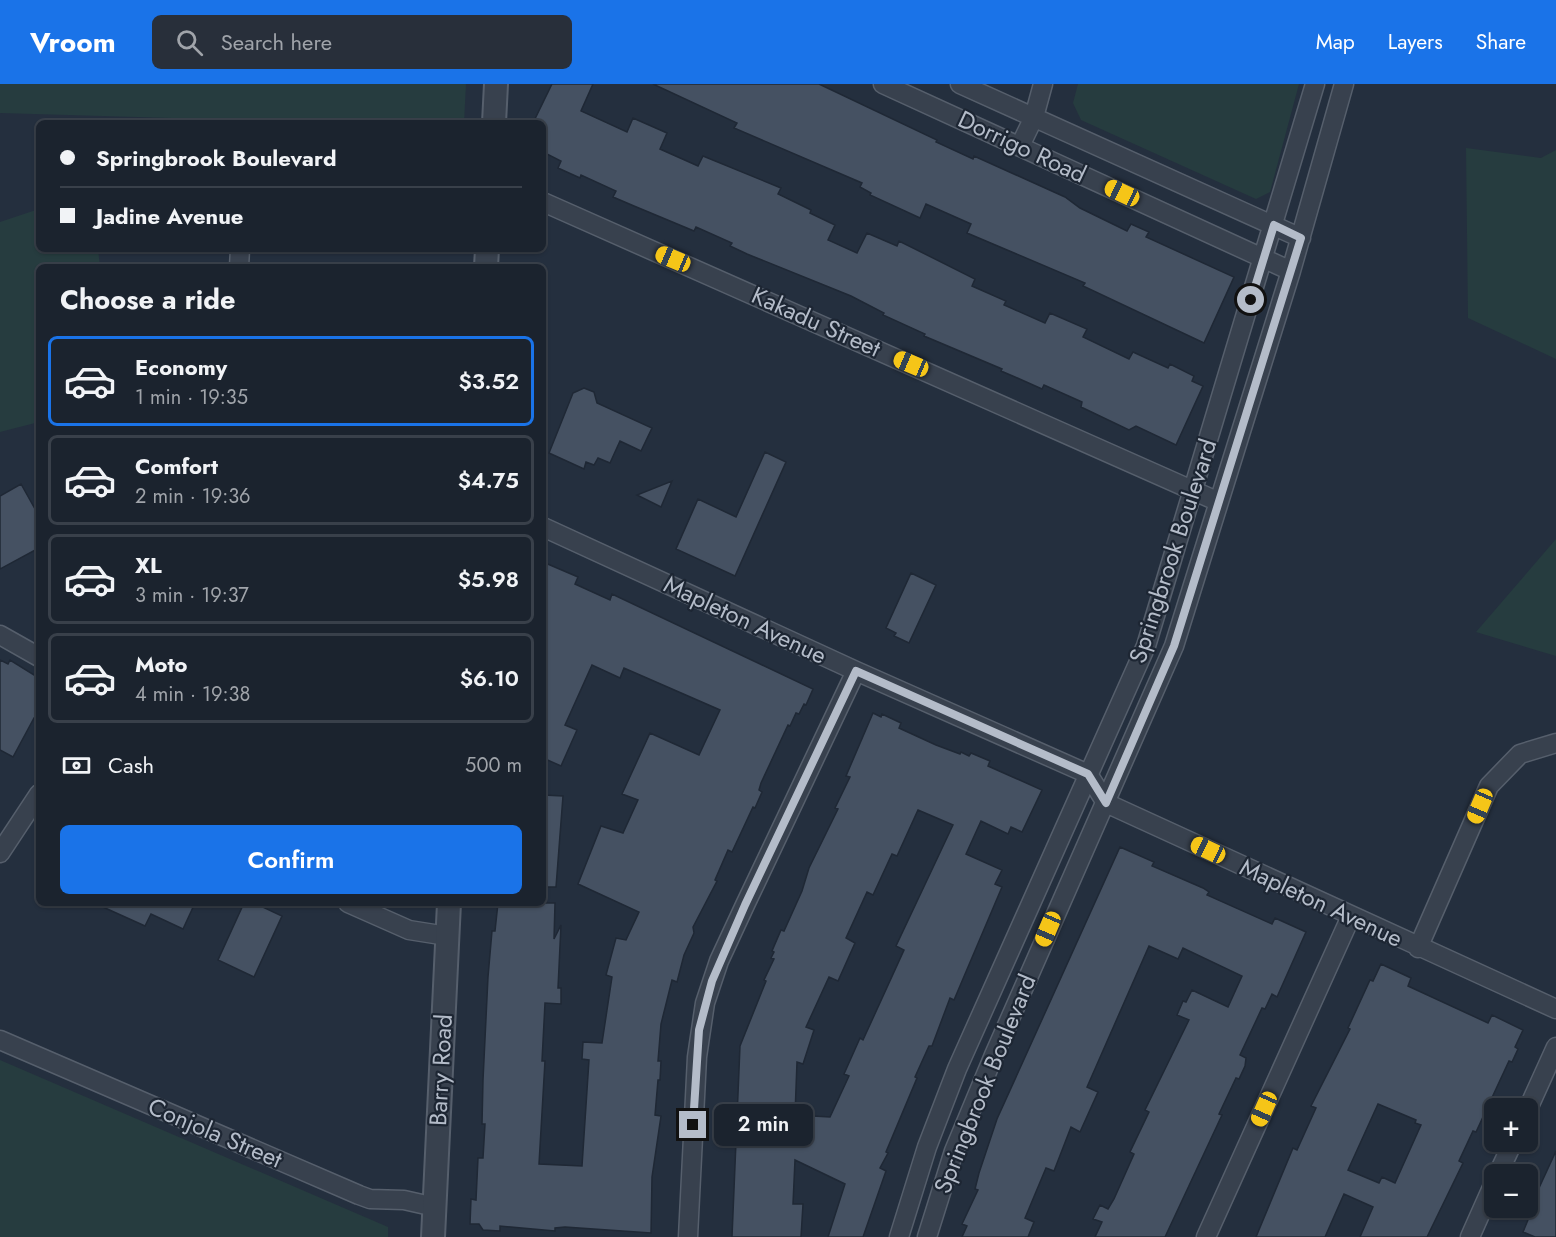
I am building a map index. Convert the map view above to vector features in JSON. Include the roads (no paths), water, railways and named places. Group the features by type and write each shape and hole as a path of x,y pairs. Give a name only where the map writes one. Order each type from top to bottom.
{"street":[{"path":"494,120 496,84"},
{"name":"Dorrigo Road","path":"883,84 1292,271"},
{"name":"Dorrigo Road","path":"960,84 1301,238"},
{"path":"1020,146 1034,117 1043,84"},
{"name":"Springbrook Boulevard","path":"899,1237 927,1147 957,1069 1146,646 1315,84"},
{"name":"Springbrook Boulevard","path":"927,1237 954,1151 985,1076 1174,646 1292,271 1344,84"},
{"name":"Kakadu Street","path":"546,203 1193,488 1220,502"},
{"name":"Mapleton Avenue","path":"546,528 856,671 1088,774"},
{"path":"0,635 36,655"},
{"path":"688,1237 697,1057 705,1003 740,914 856,671"},
{"path":"1418,948 1489,786 1520,754 1556,743"},
{"path":"1088,774 1106,803"},
{"path":"0,853 36,799"},
{"name":"Mapleton Avenue","path":"1106,803 1418,948 1556,1009"},
{"path":"355,906 409,930 447,936"},
{"name":"Barry Road","path":"433,1237 449,906"},
{"path":"1206,1237 1351,916"},
{"name":"Conjola Street","path":"0,1040 359,1195 370,1199 405,1200 435,1207"},
{"path":"1533,1098 1556,1047"},
{"path":"1470,1237 1484,1206"}]}
